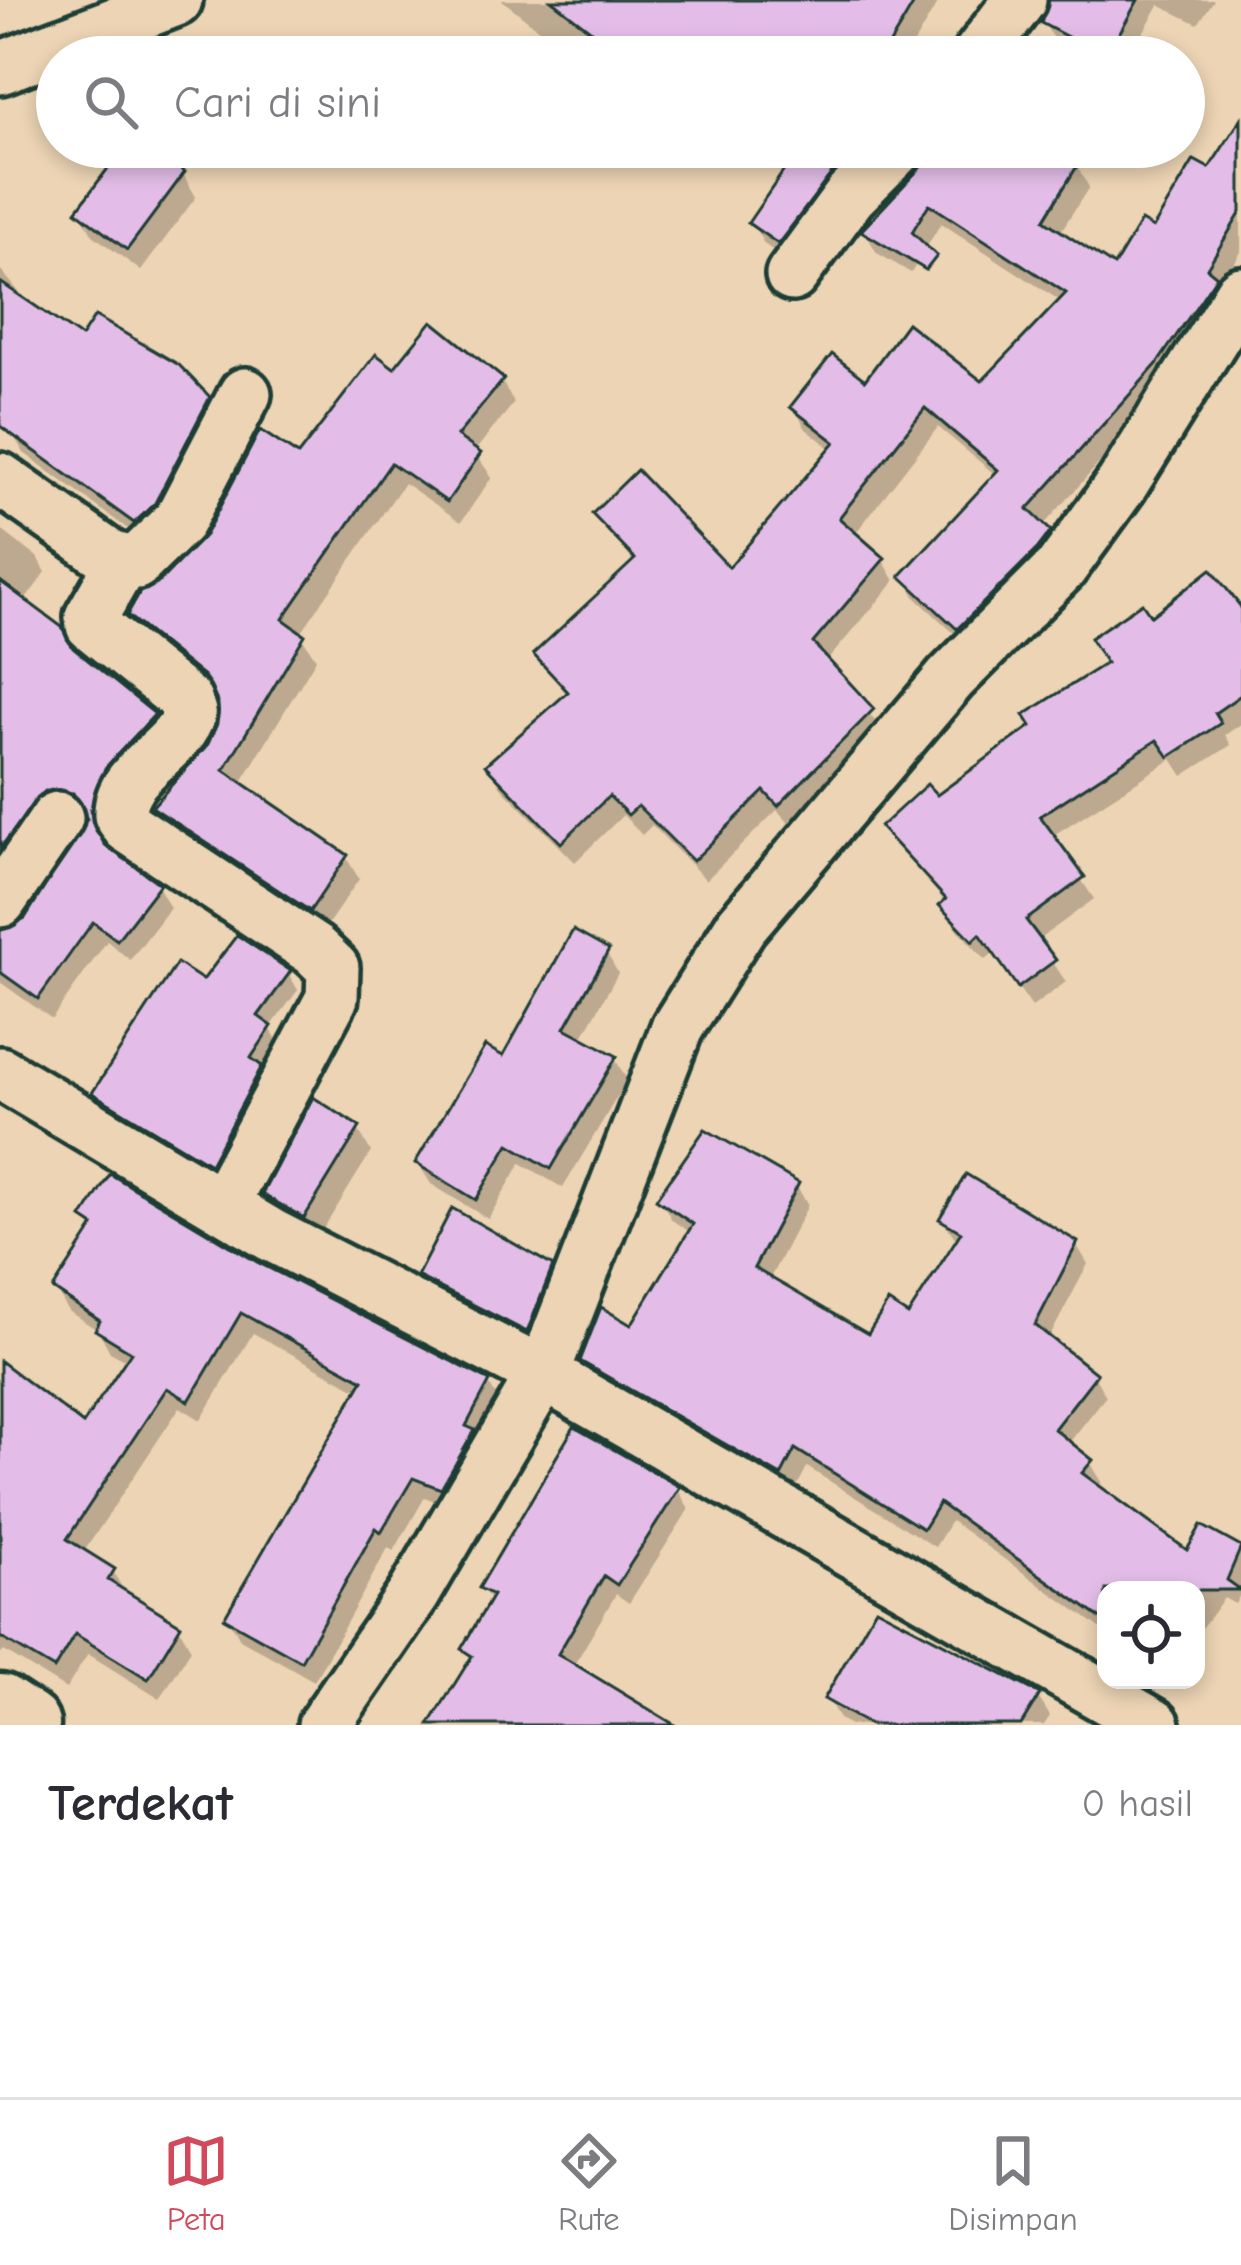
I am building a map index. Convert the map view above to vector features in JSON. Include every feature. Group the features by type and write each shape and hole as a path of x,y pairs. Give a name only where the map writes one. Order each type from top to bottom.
{"main road":[{"path":"0,1708 26,1725"}],"street":[{"path":"83,36 176,0"},
{"path":"993,36 1020,0"},
{"path":"0,68 36,54"},
{"path":"792,275 850,196 878,168"},
{"path":"324,1725 414,1594 543,1374 677,1028 741,926 951,678 1061,568 1122,484 1241,293"},
{"path":"0,479 122,563 136,563 151,554 179,521 245,394"},
{"path":"122,563 91,616 92,626 186,701 190,712 179,734 124,790 120,815 128,827 314,950 333,968 332,998 222,1205"},
{"path":"0,901 57,818"},
{"path":"0,1073 222,1205 543,1374 1154,1725"}],"building":[{"path":"551,0 916,0 895,36 598,36"},
{"path":"1049,0 1138,0 1118,36 1066,36 1041,23"},
{"path":"1241,119 1241,212 1207,268 1217,276 1157,364 1028,509 1051,531 957,629 900,576 998,470 925,408 839,518 885,558 813,643 874,709 778,806 764,791 693,861 638,806 628,815 609,796 561,843 485,765 568,692 533,654 635,559 592,514 637,470 729,567 835,442 790,407 832,354 865,380 907,323 982,381 1066,293 929,204 912,232 937,256 926,270 861,231 920,168 1076,168 1044,220 1114,266 1141,221 1153,228 1189,168 1209,168"},
{"path":"108,168 180,168 185,172 127,250 76,211"},
{"path":"786,168 836,168 778,244 748,223"},
{"path":"0,282 81,337 95,316 179,365 210,397 155,503 134,523 0,426"},
{"path":"432,321 504,379 457,436 481,453 447,502 391,463 283,619 305,635 224,770 348,855 310,911 152,807 208,744 217,724 218,703 205,678 127,615 140,592 157,584 205,535 260,430 298,455 376,354 394,368"},
{"path":"1211,569 1241,607 1241,695 1215,713 1221,723 1169,757 1157,740 1040,816 1085,877 1026,920 1056,960 1018,988 980,934 973,941 939,905 946,899 880,827 927,784 937,795 1031,726 1024,715 1106,663 1090,638 1142,603 1151,616"},
{"path":"0,581 62,627 73,648 155,714 105,768 90,811 104,844 160,884 117,940 93,922 38,999 0,972 0,931 25,918 87,819 73,793 45,791 0,848"},
{"path":"573,930 609,950 565,1028 617,1056 551,1169 509,1144 476,1200 415,1163 485,1046 503,1056"},
{"path":"237,935 291,971 258,1016 272,1026 251,1058 262,1066 210,1164 92,1093 177,963 203,980"},
{"path":"313,1097 360,1127 304,1218 262,1194"},
{"path":"705,1129 799,1183 754,1268 868,1334 888,1302 908,1315 961,1232 939,1219 966,1174 1078,1242 1035,1325 1097,1374 1054,1429 1093,1460 1082,1473 1187,1550 1201,1525 1241,1547 1227,1580 1241,1590 1205,1590 1205,1581 1097,1581 1097,1616 939,1503 923,1529 795,1449 781,1476 580,1361 601,1307 631,1325 693,1224 656,1199"},
{"path":"110,1174 257,1262 490,1381 466,1426 475,1430 441,1489 413,1478 381,1532 376,1528 301,1661 224,1618 363,1380 241,1313 189,1401 167,1388 67,1539 115,1569 108,1580 181,1625 148,1679 75,1634 54,1669 0,1637 0,1361 83,1424 131,1352 95,1330 100,1321 53,1289 94,1226 82,1218"},
{"path":"452,1208 553,1266 527,1332 417,1276"},
{"path":"574,1427 680,1487 617,1585 604,1576 558,1654 675,1725 429,1725 472,1656 461,1649 493,1595 479,1588"},
{"path":"876,1608 1040,1694 1021,1725 870,1725 824,1699"}]}
